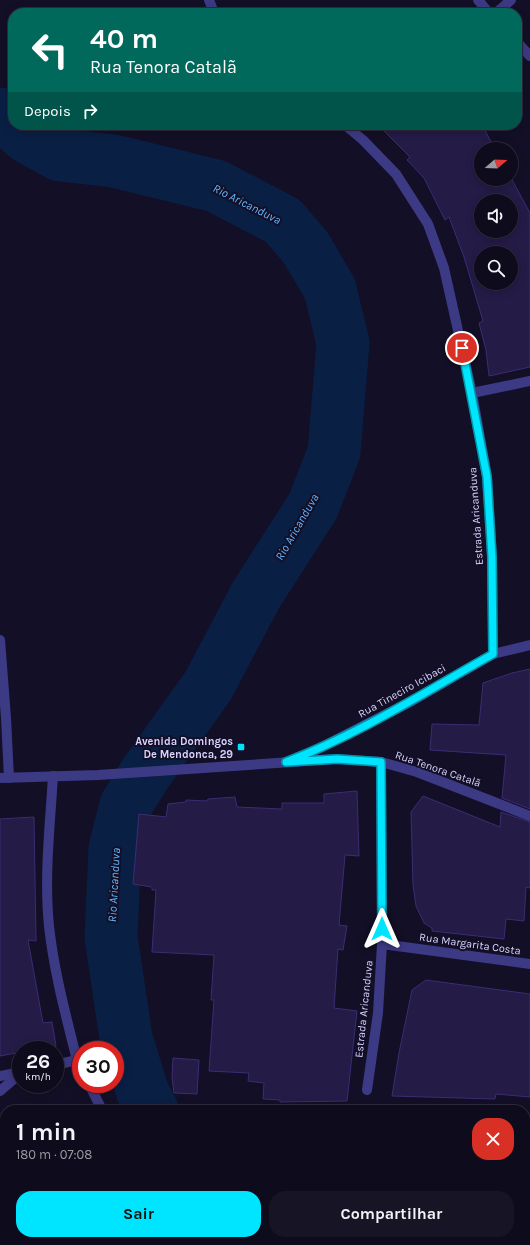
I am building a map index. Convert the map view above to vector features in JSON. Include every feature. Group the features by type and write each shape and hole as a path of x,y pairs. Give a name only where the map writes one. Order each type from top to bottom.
{"street":[{"path":"478,0 485,8"},
{"path":"502,8 511,0"},
{"path":"522,47 530,56"},
{"name":"Estrada Aricanduva","path":"351,130 363,140 396,174 428,224 444,268 472,393 487,477 492,557 493,654"},
{"path":"472,393 530,380"},
{"path":"0,640 6,718 5,778"},
{"name":"Rua Tineciro Icibaci","path":"286,762 316,750 384,715 493,654 530,645"},
{"name":"Rua Tenora Catalã","path":"5,778 98,775 337,759 381,762 417,772 530,816"},
{"name":"Estrada Aricanduva","path":"367,1090 378,1013 382,944 381,762"},
{"path":"53,776 48,867 49,924 56,973 73,1041"},
{"name":"Rua Margarita Costa","path":"382,944 530,964"},
{"path":"0,1076 12,1074"},
{"path":"0,1091 12,1081"},
{"path":"94,1093 100,1105"}],"building":[{"path":"383,130 485,130 491,142 474,142 474,186 515,186 530,213 530,367 489,376 486,350 479,323 483,321 464,257 449,217 445,220 424,178 407,160 410,157"},
{"path":"530,669 530,809 502,798 506,755 430,750 432,724 479,725 483,683 512,673"},
{"path":"357,791 359,856 345,855 339,925 347,926 343,950 338,949 334,1008 357,1011 347,1101 280,1102 280,1100 263,1099 264,1083 248,1081 249,1073 209,1071 214,1000 211,1000 214,955 152,952 156,890 152,890 152,887 133,884 139,814 166,817 168,804 186,802 186,800 207,801 208,799 235,797 237,807 282,809 282,803 324,803 324,794"},
{"path":"423,796 500,827 501,812 530,822 530,888 526,887 524,921 506,919 504,939 432,931 432,928 424,923 416,906 413,885 411,812"},
{"path":"34,817 36,941 28,940 43,1023 52,1022 55,1041 12,1041 12,1054 0,1056 0,819"},
{"path":"426,980 530,994 530,1097 496,1094 495,1099 392,1096 412,990"},
{"path":"173,1058 199,1060 197,1094 174,1093 172,1077"}],"waterway":[{"name":"Rio Aricanduva","path":"0,114 8,121"},
{"name":"Rio Aricanduva","path":"19,130 29,138 60,155 114,161 216,186 283,221 306,248 330,289 343,343 334,452 313,506 256,595 208,686 145,774 126,805 115,848 111,937 126,1038 143,1093 149,1105"}],"place":[{"name":"Avenida Domingos De Mendonca, 29","path":"241,747"}],"route":[{"path":"382,929 381,762 337,759 286,762 316,750 412,701 493,654 492,557 487,477 472,393 462,348"}]}
